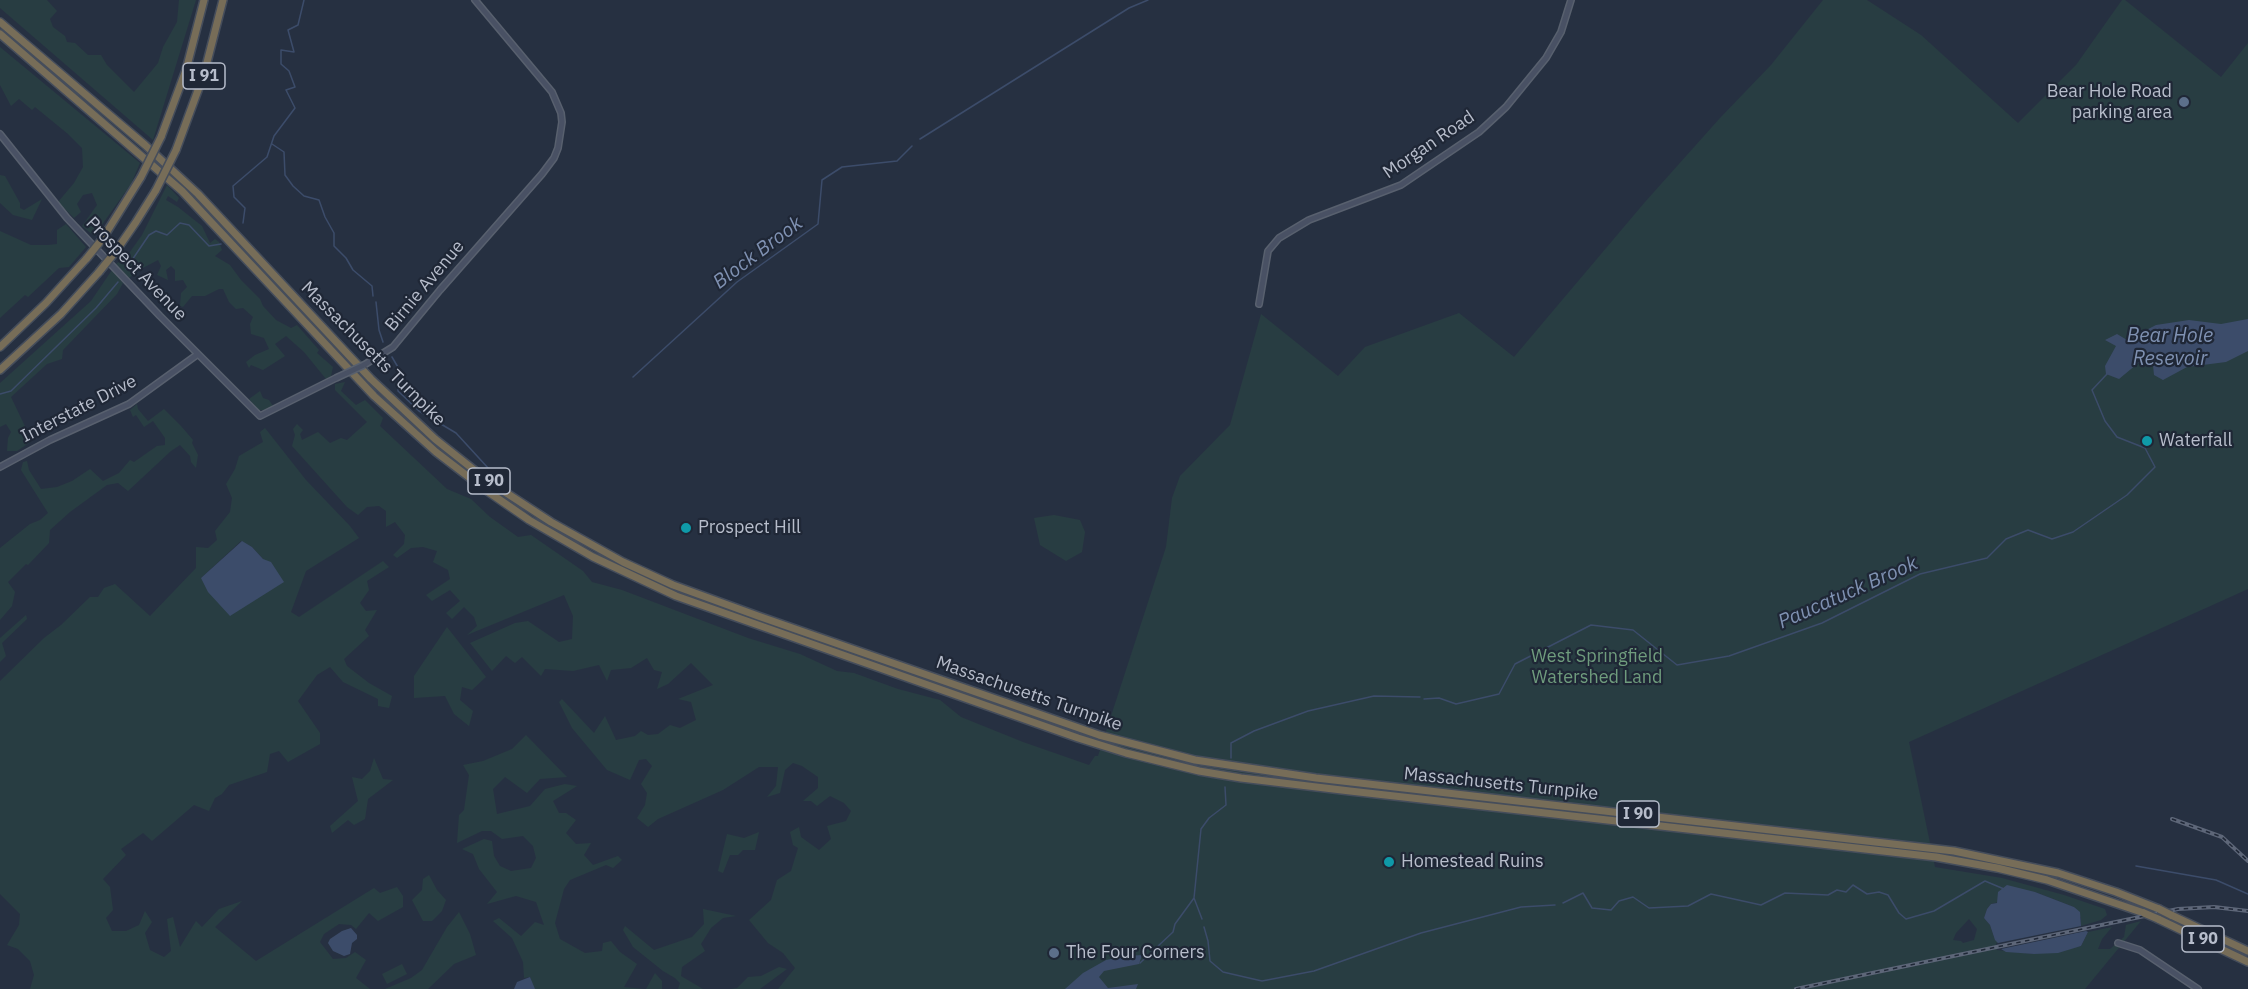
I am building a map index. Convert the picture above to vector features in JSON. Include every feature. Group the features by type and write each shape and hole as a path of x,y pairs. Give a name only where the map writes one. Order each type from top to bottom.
{"highway":[{"name":"I 91","path":"0,346 51,298 87,258 103,238 141,177 161,137 186,70 204,0"},
{"name":"I 91","path":"0,370 56,320 99,272 116,251 156,190 176,150 204,74 223,0"},
{"name":"Massachusetts Turnpike","path":"0,20 198,194 371,379 421,427 488,481 551,522 623,562 691,592 1110,739 1195,760 1273,773 1954,851 2058,873 2116,892 2159,909 2248,951"},
{"name":"Massachusetts Turnpike","path":"0,36 192,201 395,416 453,465 529,520 592,557 676,596 1107,747 1189,768 1241,778 1968,862 2064,885 2144,913 2248,962"}],"street":[{"name":"Birnie Avenue","path":"260,416 364,365 393,347 554,158 561,138 562,122 556,100 547,86 475,0"},
{"name":"Morgan Road","path":"1259,304 1268,251 1279,238 1309,220 1401,185 1479,132 1506,108 1546,58 1561,32 1571,0"},
{"name":"Prospect Avenue","path":"0,134 60,210 260,416"},
{"name":"Interstate Drive","path":"0,467 50,440 129,404 198,354"},
{"path":"2118,943 2140,950 2198,989"}],"green space":[{"path":"0,0 47,0 57,11 50,19 53,27 65,36 67,42 75,43 88,55 101,55 107,65 134,92 158,63 163,47 177,22 179,0 196,0 153,140 0,8"},
{"name":"West Springfield Watershed Land","path":"1823,0 1867,0 1921,35 2018,123 2076,65 2122,0 2125,0 2221,77 2248,43 2248,589 1909,742 1935,867 2002,878 2105,909 2107,915 2101,920 2081,926 2081,918 2074,907 2035,892 1991,904 1984,918 1990,925 1998,943 1996,943 1997,950 2034,954 2081,946 2088,932 2112,927 2102,939 2098,949 2110,949 2124,937 2126,925 2141,921 2085,989 778,989 795,968 783,953 768,943 749,920 771,900 777,880 791,871 798,848 793,845 790,832 799,827 801,837 819,850 831,839 827,826 846,821 851,811 844,803 830,796 817,806 811,801 803,801 818,788 818,777 793,763 785,770 780,793 767,797 776,786 778,767 759,767 723,790 658,819 648,827 637,818 645,805 647,793 641,784 652,766 646,759 639,760 630,780 607,770 572,728 559,702 562,699 594,733 605,716 616,740 635,736 641,731 648,735 658,734 670,725 680,728 696,720 691,702 678,699 713,685 691,663 668,684 657,689 662,672 654,670 647,658 631,668 611,670 607,681 599,665 573,671 545,669 541,676 522,657 515,663 506,656 492,671 470,643 515,623 528,621 559,642 572,639 573,616 564,595 467,635 477,626 474,617 464,607 452,619 446,613 460,601 450,590 432,601 426,595 450,579 448,570 433,562 437,551 423,547 411,548 397,558 393,555 404,544 405,535 395,522 386,527 386,511 379,506 367,507 358,515 347,507 292,446 295,435 293,429 297,424 303,430 300,434 302,440 318,432 330,443 341,438 347,440 367,422 335,390 335,384 345,382 341,391 356,405 365,400 383,418 380,426 447,489 471,499 490,517 518,537 531,535 583,571 592,582 622,590 748,638 800,654 837,671 854,673 898,689 940,700 961,717 1089,765 1095,756 1098,756 1166,547 1172,498 1180,476 1230,425 1261,314 1338,376 1365,347 1459,313 1514,357 1645,202 1771,65","holes":["1969,919 1977,929 1974,940 1963,943 1953,940 1956,933"]},
{"path":"0,47 140,163 131,184 94,236 82,226 97,205 92,193 83,195 77,204 81,212 74,218 58,202 74,183 83,167 82,148 35,107 32,110 19,99 11,106 0,85"},
{"path":"0,175 5,176 20,203 20,208 24,210 42,199 32,220 13,215 0,203"},
{"path":"167,185 179,198 177,202 168,196 166,200 202,226 210,243 215,239 219,242 222,250 215,256 230,265 276,320 291,328 297,325 319,350 317,353 333,367 331,376 326,379 304,352 286,336 275,344 285,356 263,370 251,365 249,368 246,362 269,349 264,338 251,334 250,324 253,317 243,308 236,309 229,302 223,289 205,296 192,296 183,307 180,306 181,293 187,287 183,280 175,281 175,270 171,266 166,270 168,280 157,275 161,266 158,260 129,278 116,264 127,256 142,235"},
{"path":"66,224 86,247 69,267 59,268 28,297 25,295 0,318 0,231 31,245 48,245 57,244 57,230"},
{"path":"112,270 123,283 117,294 63,350 62,359 47,364 11,397 32,441 17,451 7,451 11,432 6,424 0,427 0,383 91,301"},
{"path":"260,391 263,398 269,400 273,406 259,410 249,399"},
{"path":"137,404 138,409 148,421 164,409 181,426 193,440 192,443 198,455 196,468 190,456 180,445 128,491 118,483 107,485 70,512 50,530 49,543 8,582 15,592 12,606 0,620 0,548 48,513 21,470 23,462 27,461 29,470 41,489 57,487 72,481 90,469 103,481 119,473 130,460 134,462 157,446 165,445 165,438 153,421 144,427 136,415 133,417 130,410"},
{"path":"265,428 306,480 359,538 306,571 291,612 299,617 383,561 389,567 367,581 369,590 360,603 366,611 377,610 365,630 369,636 344,659 347,666 369,683 392,696 389,708 378,706 378,699 343,682 330,667 317,675 298,701 320,733 320,744 288,762 279,751 270,754 267,772 229,785 222,794 215,798 209,811 194,805 152,841 143,833 121,849 126,855 103,879 110,887 113,910 106,918 112,931 126,931 139,925 145,911 152,922 145,933 150,950 164,957 171,951 167,919 173,917 180,947 196,921 202,927 219,909 242,901 215,927 256,961 374,888 380,893 397,887 403,896 403,907 378,921 369,913 356,929 351,925 339,924 324,934 320,942 333,959 346,958 355,952 366,960 356,978 370,989 30,989 34,975 30,961 18,949 7,945 19,925 20,914 0,894 0,681 44,638 90,597 98,597 104,588 115,584 150,616 196,568 196,547 208,548 217,540 215,531 230,512 232,498 226,484 235,469 239,456 263,442 260,432","holes":["241,541 252,547 263,559 201,578"]},
{"path":"1054,515 1080,520 1085,532 1082,552 1066,561 1040,545 1034,518"},
{"path":"26,615 27,619 2,643 6,656 0,662 0,638"},
{"path":"447,627 486,677 472,690 462,687 460,700 473,711 469,726 454,714 445,696 414,698 414,676"},
{"path":"526,735 567,777 540,779 527,793 505,777 493,789 497,814 530,806 545,789 565,784 577,786 553,801 559,813 566,813 576,820 566,833 576,844 591,843 584,855 593,865 618,856 622,860 613,868 606,865 570,880 564,889 555,923 560,939 585,953 602,951 603,943 611,941 620,952 637,964 624,987 644,989 534,989 530,977 524,978 523,962 512,938 493,921 499,918 521,936 535,922 544,925 536,902 516,896 487,904 497,892 479,869 473,854 462,849 484,839 492,841 494,856 500,866 511,871 531,868 536,858 533,846 523,836 502,839 491,831 482,831 457,843 459,815 464,810 469,775 463,765 483,761 512,749"},
{"path":"374,758 383,779 393,780 368,799 365,819 354,825 348,820 332,833 330,826 358,801 352,777 362,779 370,771"},
{"path":"759,832 755,850 743,850 738,855 730,855 723,873 718,871 727,834 744,838"},
{"path":"429,875 437,890 446,900 442,911 432,921 423,921 412,900 422,890 423,879"},
{"path":"703,909 736,916 723,918 711,928 701,944 705,951 682,967 681,976 703,989 678,989 680,983 633,947 623,930 625,926 654,950 692,937 704,924"},
{"path":"459,912 470,934 476,955 454,964 428,989 385,989 411,978 422,970 447,927"},
{"path":"402,964 407,974 387,984 382,974"},
{"path":"779,967 787,969 760,989 731,989 737,988 748,977 761,976"},
{"path":"655,973 662,981 662,989 646,989"}],"water":[{"name":"Bear Hole Resevoir","path":"2248,319 2248,351 2226,362 2187,367 2163,380 2154,375 2153,365 2143,359 2119,379 2106,374 2105,366 2116,346 2105,340 2117,334 2127,340 2156,325 2189,320 2221,324"},
{"path":"242,541 252,547 263,559 271,562 284,582 230,616 208,592 201,578"},
{"path":"2007,885 2035,892 2074,907 2080,912 2081,926 1998,943 1990,925 1984,918 1991,904 1997,903 1998,892"},
{"path":"351,928 357,935 357,939 352,943 350,954 344,956 333,951 328,943 330,939"},
{"path":"2088,932 2081,946 2058,953 2034,954 2006,952 2001,949"},
{"path":"1142,955 1139,964 1104,971 1099,977 1108,988 1138,984 1136,989 1065,989 1083,973 1106,960"},
{"path":"530,977 535,989 514,989 517,982"}],"waterway":[{"path":"243,223 245,208 234,197 233,186 267,157 274,136 295,108 286,90 295,87 289,71 281,64 281,50 294,52 288,30 298,25 304,0"},
{"name":"Block Brook","path":"920,139 1129,8 1148,0"},
{"path":"272,144 284,152 285,175 293,186 304,196 319,200 334,233 334,246 346,258 353,270 372,286 373,296"},
{"name":"Block Brook","path":"633,377 737,282 818,224 822,180 842,167 897,161 912,146"},
{"path":"126,269 149,235 156,231 167,235 180,223 189,225 209,246 221,244"},
{"path":"0,394 11,391 96,308 118,282"},
{"path":"376,302 379,330 383,342"},
{"path":"392,357 399,369 398,391 419,411 456,433 489,469"},
{"name":"Paucatuck Brook","path":"1424,699 1439,698 1456,704 1499,694 1515,664 1591,625 1633,630 1677,665 1729,656 1822,623 1920,574 1987,558 2006,539 2028,530 2052,539 2073,532 2127,495 2155,467 2145,448 2117,437 2105,421 2092,390 2107,374"},
{"name":"Paucatuck Brook","path":"1231,758 1231,743 1254,731 1308,711 1374,696 1420,697"},
{"name":"Paucatuck Brook","path":"1140,963 1173,932 1175,924 1194,898 1201,829 1209,818 1226,805 1225,787"},
{"path":"2136,866 2216,880 2248,894"},
{"path":"1563,903 1583,893 1592,908 1611,910 1619,901 1633,897 1649,908 1688,906 1711,894 1761,905 1785,893 1828,895 1837,890 1846,892 1853,885 1867,894 1879,892 1888,895 1899,913 1906,919 1934,911 1985,881 2004,889"},
{"path":"1194,898 1202,919"},
{"path":"1204,927 1210,961 1223,972 1262,981 1314,971 1421,933 1521,907 1555,905"}],"railway":[{"path":"2172,819 2222,837 2248,861"},
{"path":"1796,989 2178,909 2214,907 2248,911"}],"place":[{"name":"Bear Hole Road parking area","path":"2184,102"},
{"name":"Waterfall","path":"2147,441"},
{"name":"Prospect Hill","path":"686,528"},
{"name":"Homestead Ruins","path":"1389,862"},
{"name":"The Four Corners","path":"1054,953"}]}
